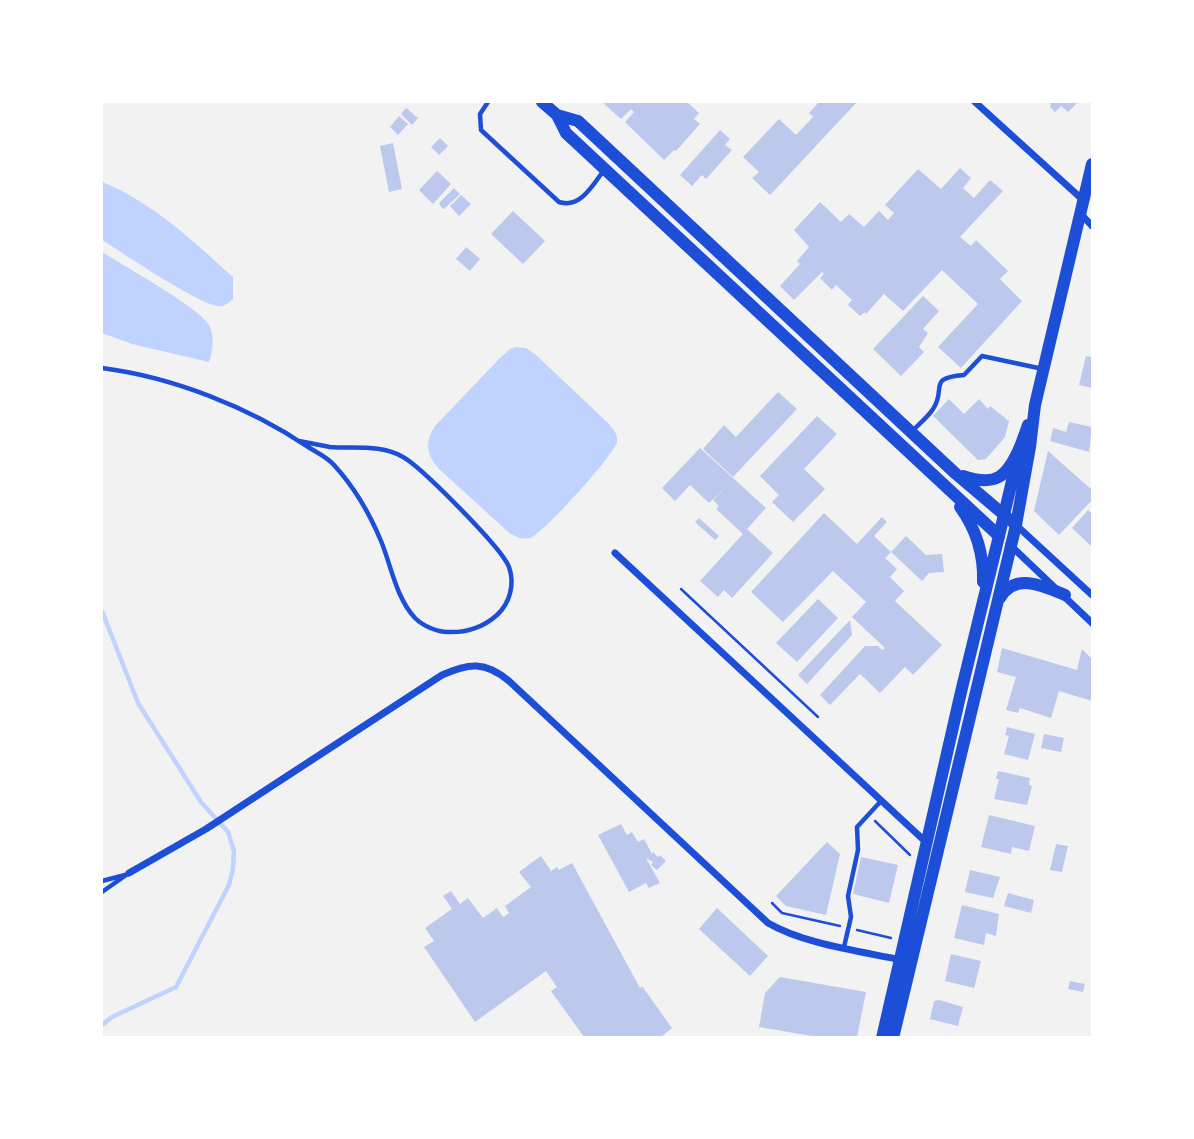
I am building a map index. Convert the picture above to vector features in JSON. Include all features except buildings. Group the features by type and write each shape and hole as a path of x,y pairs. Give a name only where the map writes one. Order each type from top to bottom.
{"main road":[{"path":"542,102 557,115 566,133 999,536"},
{"path":"557,115 578,121 956,474 1016,525"},
{"path":"882,1038 905,961 932,845 982,603 1020,447 1035,405 1093,164"},
{"path":"932,845 1016,525 1035,405"},
{"path":"956,474 977,481 994,480 1006,472 1020,447"},
{"path":"948,489 970,522 979,544 983,565 982,603"},
{"path":"996,606 1007,589 1018,584 1038,584 1065,595"},
{"path":"893,1038 905,961"}],"street":[{"path":"975,102 1082,208 1093,226"},
{"path":"1016,525 1093,594"},
{"path":"999,536 1093,623"},
{"path":"615,553 881,801 932,845"},
{"path":"129,873 206,829 442,675 465,666 486,666 509,681 761,917 783,932 905,961"}],"lane":[{"path":"488,102 480,114 481,130 559,202 569,204 580,199 605,168"},
{"path":"912,431 935,407 941,381 948,376 964,375 982,356 1044,369"},
{"path":"102,368 161,380 234,407 284,431 299,441 331,462 359,495 381,541 400,593 413,616 420,622 444,632 469,630 498,615 511,592 512,578 501,552 418,468 402,456 384,449 329,446 299,441"},
{"path":"844,947 851,916 848,896 858,850 856,830 881,801"},
{"path":"102,881 129,873"},
{"path":"102,892 129,873"}],"path":[{"path":"681,589 818,717"},
{"path":"868,815 910,855"},
{"path":"772,904 782,913 891,938"}],"water":[{"path":"102,182 155,211 203,250 233,277 233,299 219,306 195,297 102,240"},
{"path":"102,252 177,298 203,318 212,334 209,362 132,344 102,333"},
{"path":"516,347 526,348 536,355 608,423 615,431 617,439 604,462 577,493 530,538 517,537 509,532 438,468 428,447 435,426 500,358"}],"waterway":[{"path":"102,611 138,703 201,802 228,832 234,851 229,885 176,987 112,1017 102,1025"}]}
